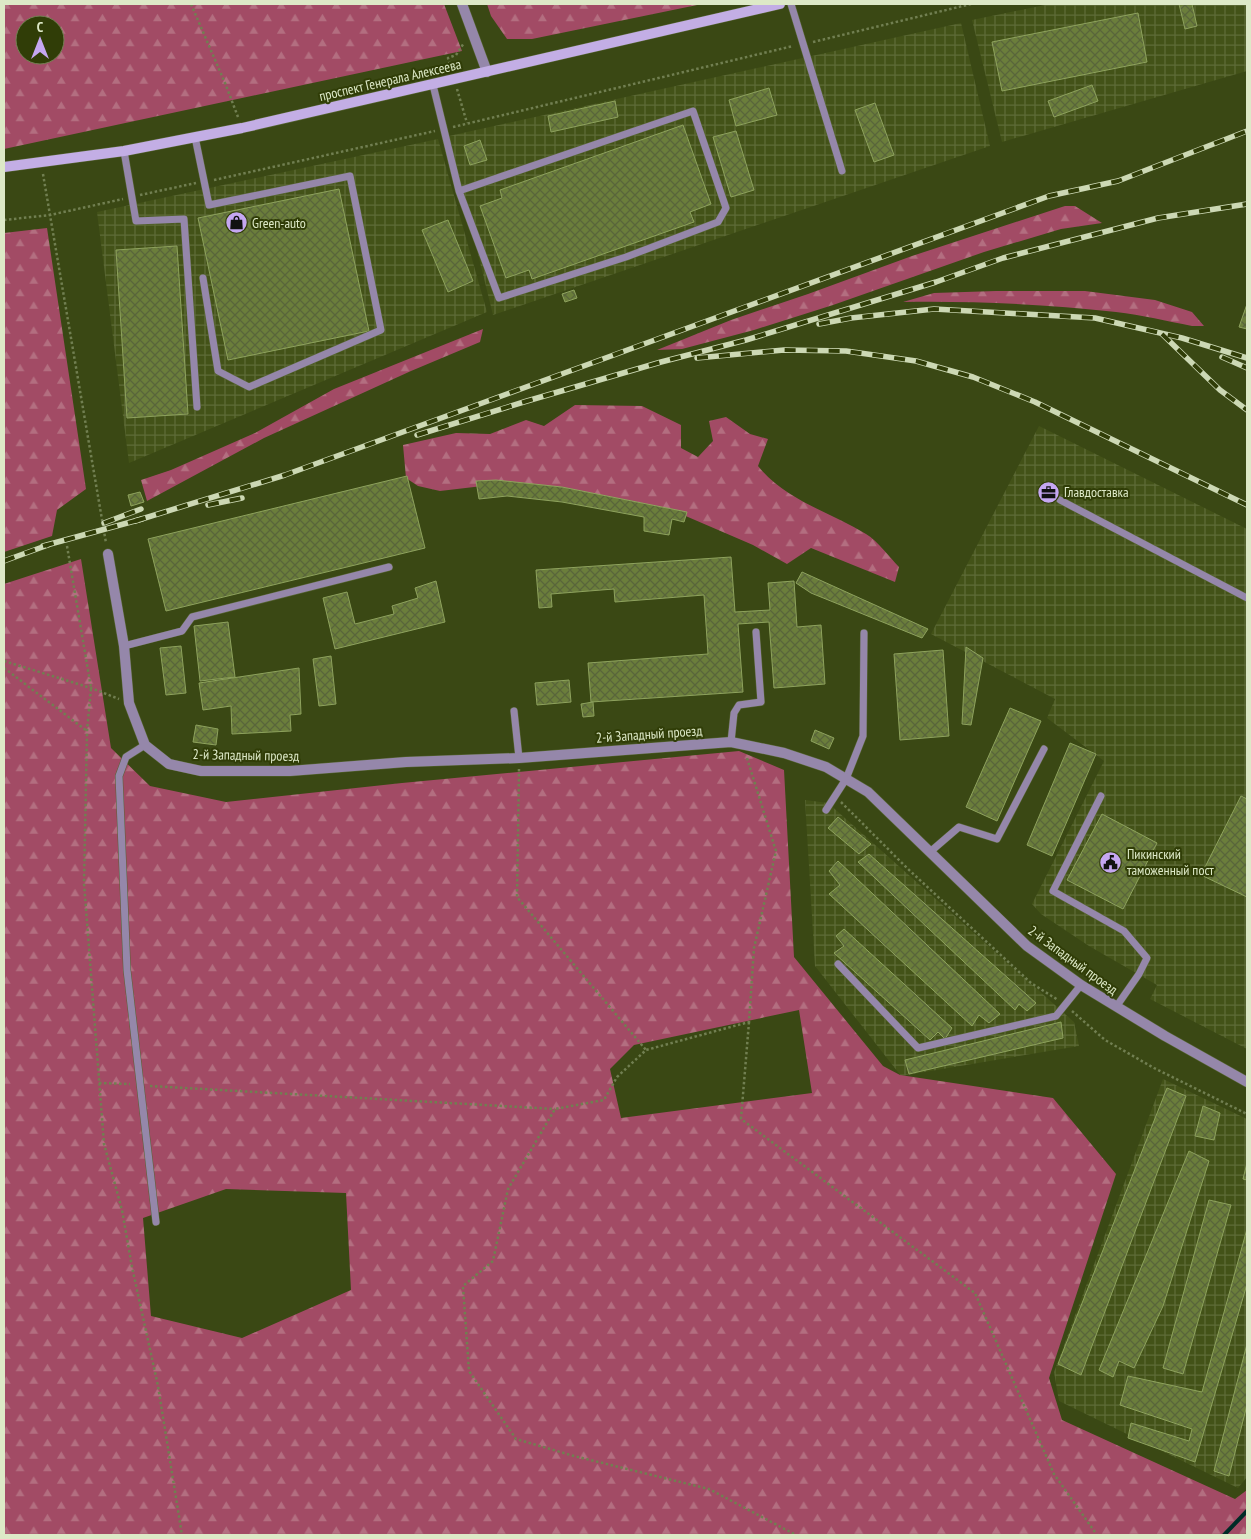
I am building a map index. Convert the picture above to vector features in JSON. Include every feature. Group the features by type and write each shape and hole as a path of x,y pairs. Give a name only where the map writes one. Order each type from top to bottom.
{"main road":[{"name":"проспект Генерала Алексеева","path":"4,167 124,151 242,128 780,4"}],"street":[{"path":"462,4 487,72"},
{"name":"2-й Западный проезд","path":"108,554 124,646 129,703 145,745 168,764 201,771 290,771 406,762 519,758 731,742 784,753 826,767 868,792 1027,946 1081,985 1247,1082"}],"lane":[{"path":"790,4 842,171"},
{"path":"433,84 459,191 499,298 626,257 718,222 726,208 693,111 459,191"},
{"path":"195,137 209,205 350,176 381,330 249,387 218,371 203,278"},
{"path":"124,151 136,221 184,219 197,407"},
{"path":"1060,500 1247,598"},
{"path":"124,646 182,630 192,616 389,566"},
{"path":"731,742 734,713 739,705 761,702 756,632"},
{"path":"826,810 846,779 863,736 864,634"},
{"path":"514,710 519,758"},
{"path":"145,745 126,757 119,776 127,970 156,1222"},
{"path":"930,852 959,826 997,839 1044,749"},
{"path":"1101,796 1053,892 1124,931 1147,958 1139,974 1116,1007"},
{"path":"838,964 918,1048 1056,1016 1081,985"}],"path":[{"path":"191,4 226,82 242,128"},
{"path":"4,220 50,214 444,129 971,4"},
{"path":"464,40 464,45 456,55 448,58 467,123"},
{"path":"40,162 108,554"},
{"path":"67,546 91,688 87,732 84,883 104,1144 122,1210 132,1267 158,1386 182,1535"},
{"path":"4,661 91,688 129,703"},
{"path":"4,668 87,732"},
{"path":"743,744 776,851 754,948 741,1119 975,1294 1054,1474 1097,1535"},
{"path":"519,758 517,897 646,1050"},
{"path":"835,796 908,869 1031,983 1065,1004 1105,1040 1154,1068 1247,1114"},
{"path":"99,1082 555,1109 604,1100 618,1077 646,1050 749,1022"},
{"path":"555,1109 508,1189 493,1261 463,1286 469,1371 516,1438 574,1456 709,1489 796,1535"}],"shaded area":[{"path":"1050,4 1247,4 1247,71 1002,142 972,20"},
{"path":"961,23 990,146 493,315 449,136"},
{"path":"438,139 487,312 129,463 97,212"},
{"path":"1039,426 1247,529 1247,1049 1150,999 1157,985 1089,946 1041,914 1032,904 1104,761 1047,718 1055,699 931,634"},
{"path":"805,800 828,803 1074,1022 1079,1046 901,1076 815,966"},
{"path":"1163,1079 1247,1119 1247,1477 1238,1488 1059,1401 1054,1372"}],"green space":[{"path":"4,4 444,4 462,51 4,149"},
{"path":"487,4 702,4 532,39 507,39 491,16"},
{"path":"1065,206 1075,206 1102,223 1061,229 984,252 833,305 754,330 682,349 657,350 731,320 912,256"},
{"path":"47,228 86,489 57,510 52,536 4,552 4,233"},
{"path":"1085,291 1155,300 1192,312 1204,326 1192,326 1126,313 1063,307 956,302 903,302 934,293"},
{"path":"483,329 480,342 411,371 264,438 147,501 141,480 171,470 255,433 334,389"},
{"path":"575,405 642,406 681,425 681,448 698,457 713,441 709,421 726,417 750,434 768,439 758,466 769,478 795,497 852,526 875,541 899,567 895,582 811,548 787,564 753,545 681,514 491,485 440,491 418,486 406,478 403,445 456,433 490,434 526,420 544,426"},
{"path":"81,559 111,748 150,786 226,802 739,751 784,770 794,957 883,1066 900,1075 1053,1098 1116,1174 1049,1378 1062,1420 1235,1499 1247,1490 1247,1535 4,1535 4,584","holes":["799,1010 812,1093 621,1118 610,1069 634,1045","226,1189 346,1193 351,1290 242,1338 151,1316 143,1218"]}],"building":[{"path":"1179,4 1192,4 1197,26 1185,29"},
{"path":"1138,13 1147,62 1002,91 992,42"},
{"path":"1092,85 1098,101 1054,117 1048,101"},
{"path":"769,88 777,115 736,126 729,100"},
{"path":"615,101 618,117 551,132 548,116"},
{"path":"875,103 894,155 874,162 855,110"},
{"path":"683,125 711,204 690,212 694,222 532,279 529,270 506,278 480,206 502,198 500,190"},
{"path":"736,131 754,190 731,197 713,137"},
{"path":"480,140 487,160 470,165 464,146"},
{"path":"339,189 369,331 228,360 198,218"},
{"path":"448,220 473,281 448,292 422,230"},
{"path":"177,246 188,414 127,418 116,250"},
{"path":"574,290 577,298 565,302 562,294"},
{"path":"1247,304 1247,329 1239,327"},
{"path":"407,476 425,548 166,611 148,539"},
{"path":"496,480 562,487 687,512 684,522 672,519 669,535 644,531 644,517 562,502 507,496 479,499 476,481"},
{"path":"140,492 144,502 131,506 128,495"},
{"path":"731,557 735,612 770,610 768,583 794,581 797,627 821,625 825,684 774,688 769,622 738,624 743,692 591,702 588,663 708,654 704,595 615,602 614,589 551,594 552,607 539,608 536,570"},
{"path":"802,572 928,629 922,638 811,593 796,583"},
{"path":"436,581 445,622 335,649 323,598 347,592 355,624 394,614 392,606 418,598 415,588"},
{"path":"228,622 235,677 200,681 194,626"},
{"path":"181,646 186,693 166,695 160,648"},
{"path":"966,647 983,658 971,725 962,724"},
{"path":"943,650 949,736 900,740 894,654"},
{"path":"331,656 336,704 319,706 313,659"},
{"path":"299,668 301,714 290,715 291,731 232,734 231,706 203,710 199,683"},
{"path":"569,680 571,702 537,705 535,683"},
{"path":"593,702 594,716 583,717 581,704"},
{"path":"1010,708 1041,721 997,821 966,807"},
{"path":"196,725 218,729 216,745 193,742"},
{"path":"815,730 834,738 829,749 811,741"},
{"path":"1070,743 1096,754 1052,856 1027,845"},
{"path":"1241,796 1247,799 1247,897 1201,875"},
{"path":"1102,814 1157,843 1123,909 1067,880"},
{"path":"838,817 871,844 859,854 828,828"},
{"path":"869,854 1036,1003 1027,1011 1019,1004 1015,1010 858,862"},
{"path":"838,861 1000,1014 989,1023 979,1015 972,1026 829,894 840,885 829,871"},
{"path":"844,929 952,1028 945,1039 938,1032 930,1040 834,953 844,946 836,936"},
{"path":"1061,1022 1063,1038 909,1074 905,1060"},
{"path":"1167,1088 1186,1096 1081,1375 1058,1364"},
{"path":"1203,1106 1220,1113 1214,1140 1195,1136"},
{"path":"1189,1151 1209,1161 1163,1306 1134,1368 1119,1361 1113,1377 1099,1370"},
{"path":"1247,1163 1247,1180 1243,1179"},
{"path":"1209,1200 1231,1205 1183,1374 1163,1368"},
{"path":"1247,1229 1247,1284 1195,1462 1128,1438 1131,1423 1189,1441 1192,1429 1120,1405 1128,1376 1202,1392"},
{"path":"1247,1344 1247,1405 1229,1476 1214,1471"}],"waterway":[{"path":"1224,1535 1247,1511"}],"railway":[{"path":"135,521 285,475 1049,196 1118,181 1247,131"},
{"path":"417,435 661,362 746,340 936,282 1003,258 1158,218 1247,204"},
{"path":"819,324 851,318 934,309 1095,318 1182,338 1247,358"},
{"path":"1162,334 1220,390 1247,410"},
{"path":"697,358 784,350 846,351 916,361 973,377 1035,402 1247,505"},
{"path":"1222,357 1247,368"},
{"path":"208,505 242,498"},
{"path":"104,523 141,509"},
{"path":"43,546 142,519"},
{"path":"4,561 48,545"}],"place":[{"name":"Green-auto","path":"236,223"},
{"name":"Главдоставка","path":"1048,492"},
{"name":"Пикинский таможенный пост","path":"1111,862"}]}
